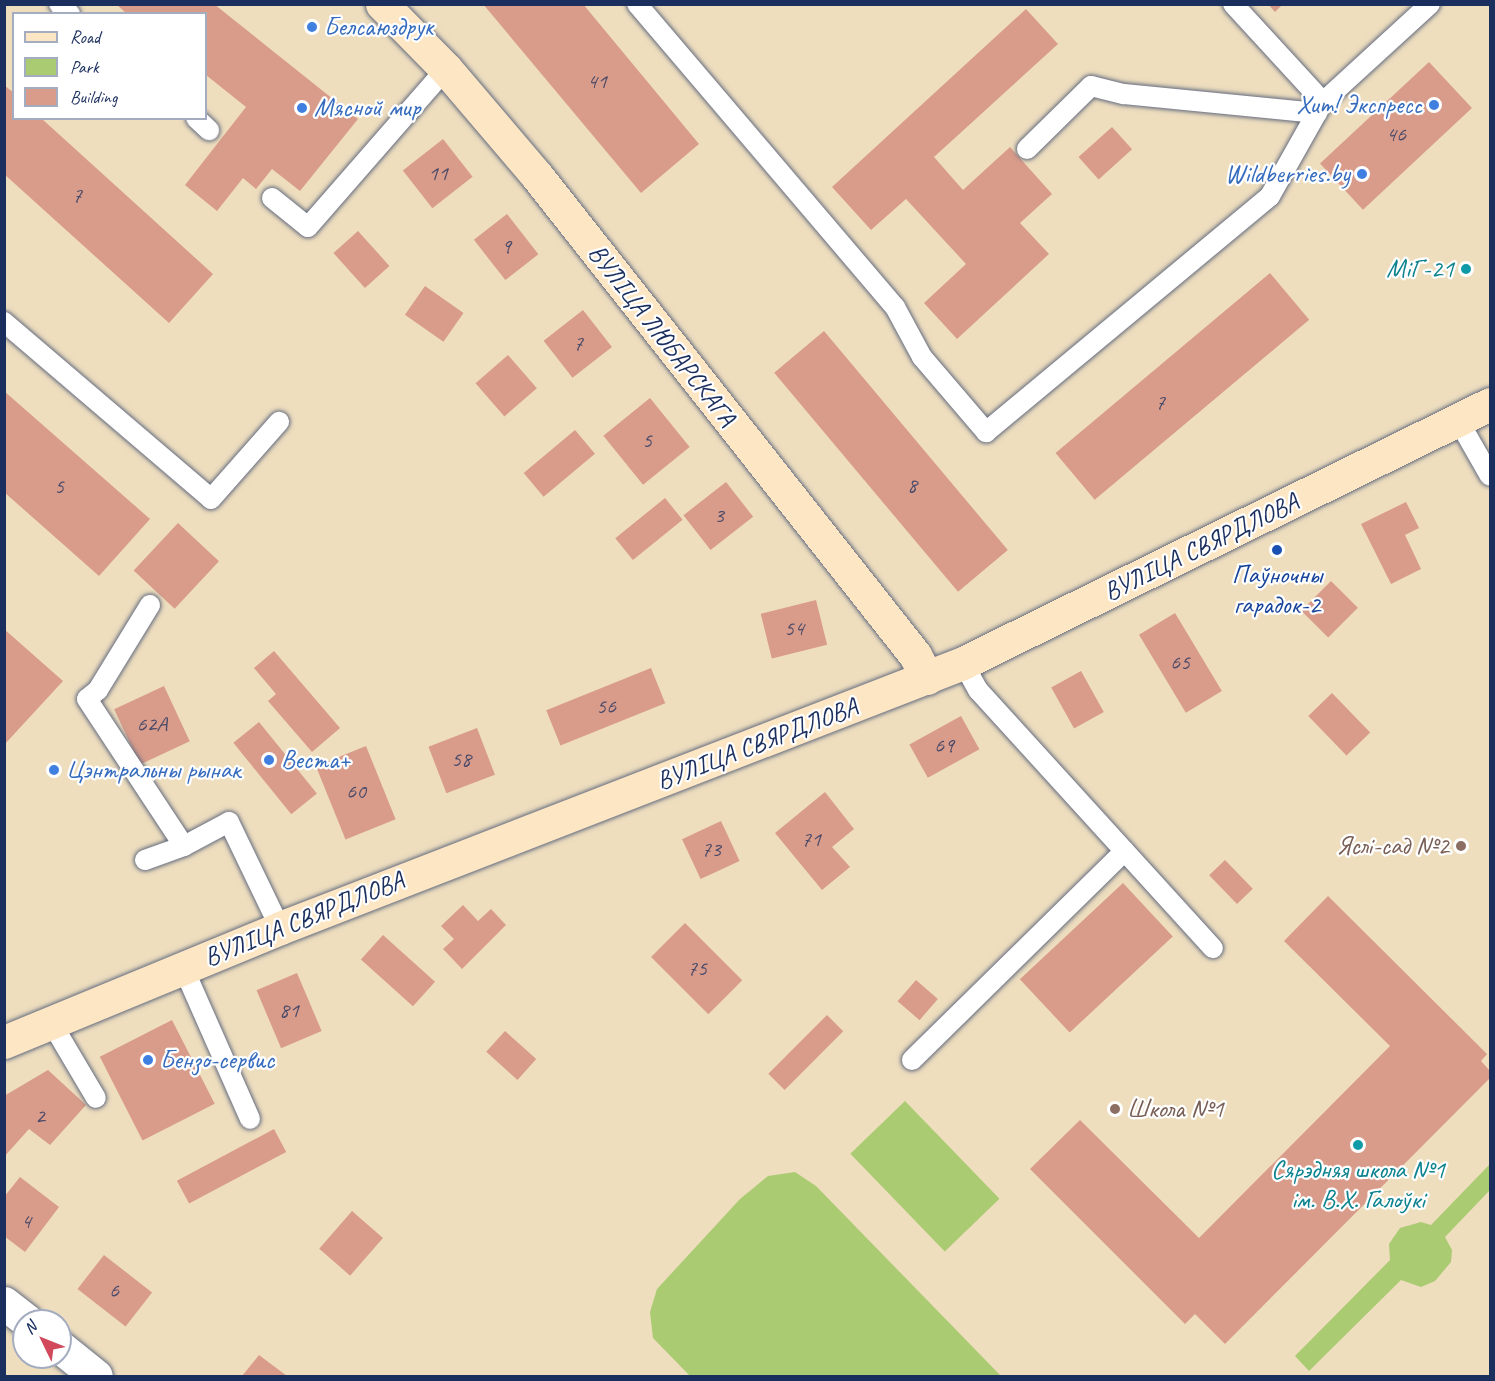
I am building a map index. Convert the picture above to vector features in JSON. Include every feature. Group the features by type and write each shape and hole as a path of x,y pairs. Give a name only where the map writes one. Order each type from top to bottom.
{"street":[{"name":"ВУЛІЦА ЛЮБАРСКАГА","path":"382,4 446,69 537,176 909,647 927,678"},
{"name":"ВУЛІЦА СВЯРДЛОВА","path":"4,1042 280,928 963,663 1491,404"},
{"path":"72,1357 96,1377"}],"lane":[{"path":"637,4 895,307 922,357 986,432 1270,196 1320,108 1430,4"},
{"path":"1233,4 1320,108"},
{"path":"272,198 308,227 446,69"},
{"path":"1027,149 1090,86 1124,94 1320,108"},
{"path":"4,322 211,499 279,422"},
{"path":"1458,420 1491,476"},
{"path":"150,605 98,690 87,699 184,846"},
{"path":"963,663 978,690 1213,948"},
{"path":"145,860 184,846 229,822 280,928"},
{"path":"912,1060 1125,851"},
{"path":"183,968 250,1119"},
{"path":"51,1022 96,1098"}],"green space":[{"path":"905,1101 999,1199 945,1252 850,1154"},
{"path":"1490,1164 1490,1190 1445,1237 1452,1250 1451,1262 1435,1281 1421,1287 1401,1280 1309,1371 1295,1356 1390,1260 1389,1244 1400,1228 1421,1222 1431,1225"},
{"path":"795,1172 816,1186 1001,1376 690,1376 653,1338 650,1312 657,1289 740,1199 768,1176"}],"building":[{"path":"116,4 214,4 358,119 300,191 272,169 256,189 243,178 217,211 185,185 246,107 207,76 207,12 125,12"},
{"path":"483,4 583,4 699,144 641,193"},
{"path":"1268,4 1283,4 1275,12"},
{"path":"1026,9 1058,44 934,157 963,190 1010,147 1052,194 1020,223 1049,254 957,339 924,303 966,264 906,199 871,230 832,187"},
{"path":"1429,62 1472,108 1363,210 1320,164"},
{"path":"4,85 12,91 12,120 43,120 213,274 169,323 4,174"},
{"path":"1112,127 1132,149 1099,179 1079,157"},
{"path":"443,139 473,177 432,208 403,170"},
{"path":"507,214 538,254 505,280 474,240"},
{"path":"358,231 389,266 365,288 333,253"},
{"path":"1270,273 1309,320 1095,500 1056,453"},
{"path":"425,286 464,313 443,342 405,315"},
{"path":"583,310 612,347 573,378 544,341"},
{"path":"824,331 1008,550 958,592 774,373"},
{"path":"508,355 537,388 504,416 476,383"},
{"path":"4,391 150,519 99,576 4,492"},
{"path":"650,398 690,447 643,485 603,436"},
{"path":"575,430 595,454 544,497 524,473"},
{"path":"726,482 753,517 711,550 683,515"},
{"path":"665,498 683,520 633,560 615,538"},
{"path":"1406,502 1419,528 1405,535 1421,569 1391,584 1361,524"},
{"path":"178,523 219,561 175,609 134,571"},
{"path":"1331,581 1358,608 1328,638 1301,611"},
{"path":"816,600 827,645 772,658 761,614"},
{"path":"1175,613 1222,691 1186,713 1139,635"},
{"path":"4,629 63,681 4,745"},
{"path":"274,651 340,728 312,752 268,701 276,694 254,668"},
{"path":"651,668 665,703 560,746 546,710"},
{"path":"1081,671 1104,712 1074,729 1051,687"},
{"path":"164,686 190,741 140,765 114,709"},
{"path":"1332,693 1370,733 1346,755 1308,716"},
{"path":"961,716 979,749 928,778 909,745"},
{"name":"Веста+","path":"259,722 317,793 291,814 233,743"},
{"path":"477,728 495,775 446,793 428,747"},
{"path":"366,746 396,819 346,839 316,766"},
{"path":"825,792 854,829 832,847 850,867 822,890 775,833"},
{"path":"721,821 740,861 701,879 682,839"},
{"path":"1225,860 1253,889 1237,904 1209,875"},
{"path":"1123,883 1173,936 1070,1033 1020,979"},
{"name":"Сярэдняя школа №1 ім. В.Х. Галоўкі","path":"1328,896 1487,1054 1481,1061 1490,1071 1490,1078 1225,1344 1195,1314 1185,1324 1030,1169 1080,1120 1199,1238 1390,1046 1284,941"},
{"path":"463,905 478,921 491,909 506,925 462,969 443,949 454,939 441,926"},
{"path":"685,923 742,980 708,1014 651,957"},
{"path":"383,935 435,982 413,1006 361,960"},
{"path":"297,973 322,1031 281,1048 256,990"},
{"path":"916,980 938,999 920,1020 898,1001"},
{"path":"827,1015 843,1031 785,1090 768,1074"},
{"path":"172,1020 215,1104 143,1141 100,1057"},
{"path":"505,1031 536,1059 517,1080 486,1052"},
{"path":"48,1070 86,1105 50,1145 29,1129 4,1157 4,1096"},
{"path":"274,1129 286,1152 189,1204 177,1181"},
{"path":"20,1177 59,1207 25,1252 4,1236 4,1197"},
{"path":"352,1211 383,1238 350,1276 319,1249"},
{"path":"104,1255 152,1293 126,1326 78,1289"},
{"path":"259,1355 287,1376 242,1376"}],"place":[{"name":"Белсаюздрук","path":"312,27"},
{"name":"Хит! Экспресс","path":"1434,105"},
{"name":"Мясной мир","path":"302,108"},
{"name":"Wildberries.by","path":"1362,174"},
{"name":"МіГ-21","path":"1466,269"},
{"name":"Паўночны гарадок-2","path":"1277,550"},
{"name":"Веста+","path":"269,760"},
{"name":"Цэнтральны рынак","path":"54,770"},
{"name":"Яслі-сад №2","path":"1461,846"},
{"name":"Бензо-сервис","path":"148,1060"},
{"name":"Школа №1","path":"1115,1109"},
{"name":"Сярэдняя школа №1 ім. В.Х. Галоўкі","path":"1358,1145"}]}
